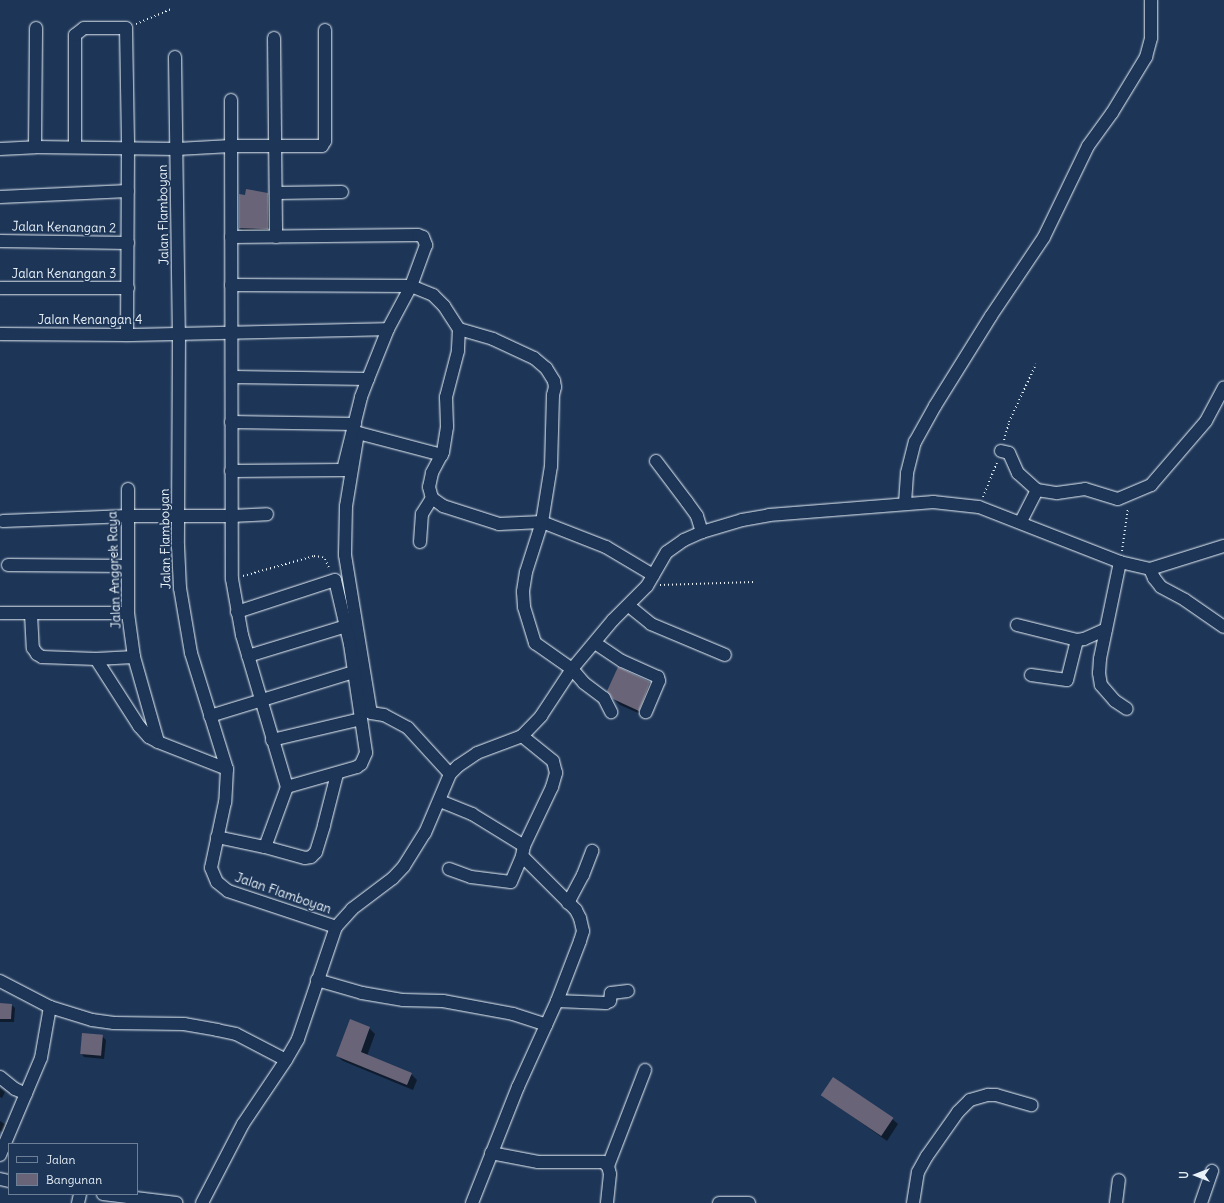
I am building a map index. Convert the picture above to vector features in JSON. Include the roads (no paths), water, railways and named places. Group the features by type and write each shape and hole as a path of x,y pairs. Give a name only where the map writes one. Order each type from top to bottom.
{"street":[{"path":"904,503 907,473 918,436 934,406 987,322 1044,237 1088,146 1112,113 1146,57 1151,38 1151,0"},
{"path":"35,147 36,28"},
{"path":"75,148 75,35 84,28 126,28 128,148 127,335"},
{"path":"0,149 35,147 177,149 276,145 318,147 324,144 325,30"},
{"path":"274,38 276,237"},
{"name":"Jalan Flamboyan","path":"175,57 179,333 178,546 184,621 191,653 227,769 225,802 211,868 213,876 221,887 228,891 336,927"},
{"path":"231,100 231,332 233,377 231,422 232,579 237,612 248,656 262,698 272,740 287,787 265,847"},
{"path":"0,197 128,191"},
{"path":"276,193 342,192"},
{"path":"231,237 421,235 425,238 426,245 411,286 388,329 368,379 343,470 231,471"},
{"name":"Jalan Kenangan 2","path":"0,241 128,243"},
{"path":"231,285 411,286 433,295 444,306 459,329 458,350 446,397 447,427 442,455 430,480 429,487 432,498 443,506 499,524 542,522 606,547 650,580"},
{"name":"Jalan Kenangan 3","path":"0,288 128,288"},
{"name":"Jalan Kenangan 4","path":"0,334 127,335 388,329"},
{"path":"459,329 493,339 534,358 546,368 554,381 555,387 553,395 551,466 542,522 526,572 523,592 526,613 535,643 572,669 584,683 604,698 611,712"},
{"path":"233,377 368,379"},
{"path":"1001,451 1008,453 1018,473 1037,490 1057,493 1085,489 1118,499 1151,485 1206,421 1224,387"},
{"path":"231,422 355,424"},
{"path":"442,455 358,433 346,506 345,555 371,713 384,715 408,728 450,774"},
{"path":"656,461 687,502 696,516 702,532"},
{"name":"Jalan Anggrek Raya","path":"128,489 128,613 134,656 158,742"},
{"path":"1021,522 1037,490"},
{"path":"420,542 424,509 432,498"},
{"path":"202,1203 243,1124 286,1060 298,1039 311,1005 317,980 336,927 352,909 393,878 404,866 425,833 450,774 458,766 478,753 522,736 541,716 572,669 613,620 629,606 650,580 667,552 684,540 702,532 742,520 904,503 933,502 980,507 1120,562 1150,569 1224,546"},
{"path":"3,522 128,516 232,516 267,514"},
{"path":"1120,562 1100,659 1100,682 1108,694 1127,709"},
{"path":"8,565 127,566"},
{"path":"1150,569 1154,578 1161,587 1185,600 1224,627"},
{"path":"237,612 335,580 346,626 354,672 366,748 364,759 357,767 337,774 287,787"},
{"path":"629,606 651,624 725,655"},
{"path":"0,613 128,613"},
{"path":"31,614 33,648 38,656 96,659 134,656"},
{"path":"1017,625 1077,640 1106,629"},
{"path":"248,656 346,626"},
{"path":"1031,675 1067,680 1077,640"},
{"path":"595,643 622,661 658,677 659,681 646,712"},
{"path":"96,659 139,726 149,737 158,742 227,769"},
{"path":"210,716 262,698 354,672"},
{"path":"272,740 361,719"},
{"path":"449,869 471,877 511,882 523,851 552,787 556,773 553,761 522,736"},
{"path":"217,837 265,847 305,858 314,856 330,804 337,774"},
{"path":"440,800 472,814 523,851 580,918 583,930 558,1002 546,1025 491,1153 472,1203"},
{"path":"568,903 581,881 592,852"},
{"path":"317,980 355,991 403,1000 443,1001 513,1014 546,1025"},
{"path":"0,981 50,1008 92,1020 114,1023 184,1024 217,1030 236,1034 286,1060"},
{"path":"558,1002 606,1003 610,1001 611,993 613,991 628,991"},
{"path":"0,1155 41,1058 50,1008"},
{"path":"607,1203 610,1174 608,1166 645,1070"},
{"path":"0,1077 15,1089 26,1094"},
{"path":"913,1203 918,1172 927,1156 958,1112 970,1100 988,1095 996,1095 1032,1105"},
{"path":"491,1153 538,1162 599,1161 608,1166"},
{"path":"1201,1203 1212,1171"},
{"path":"1116,1203 1119,1180"},
{"path":"110,1195 176,1203"},
{"path":"719,1203 749,1203"}]}
